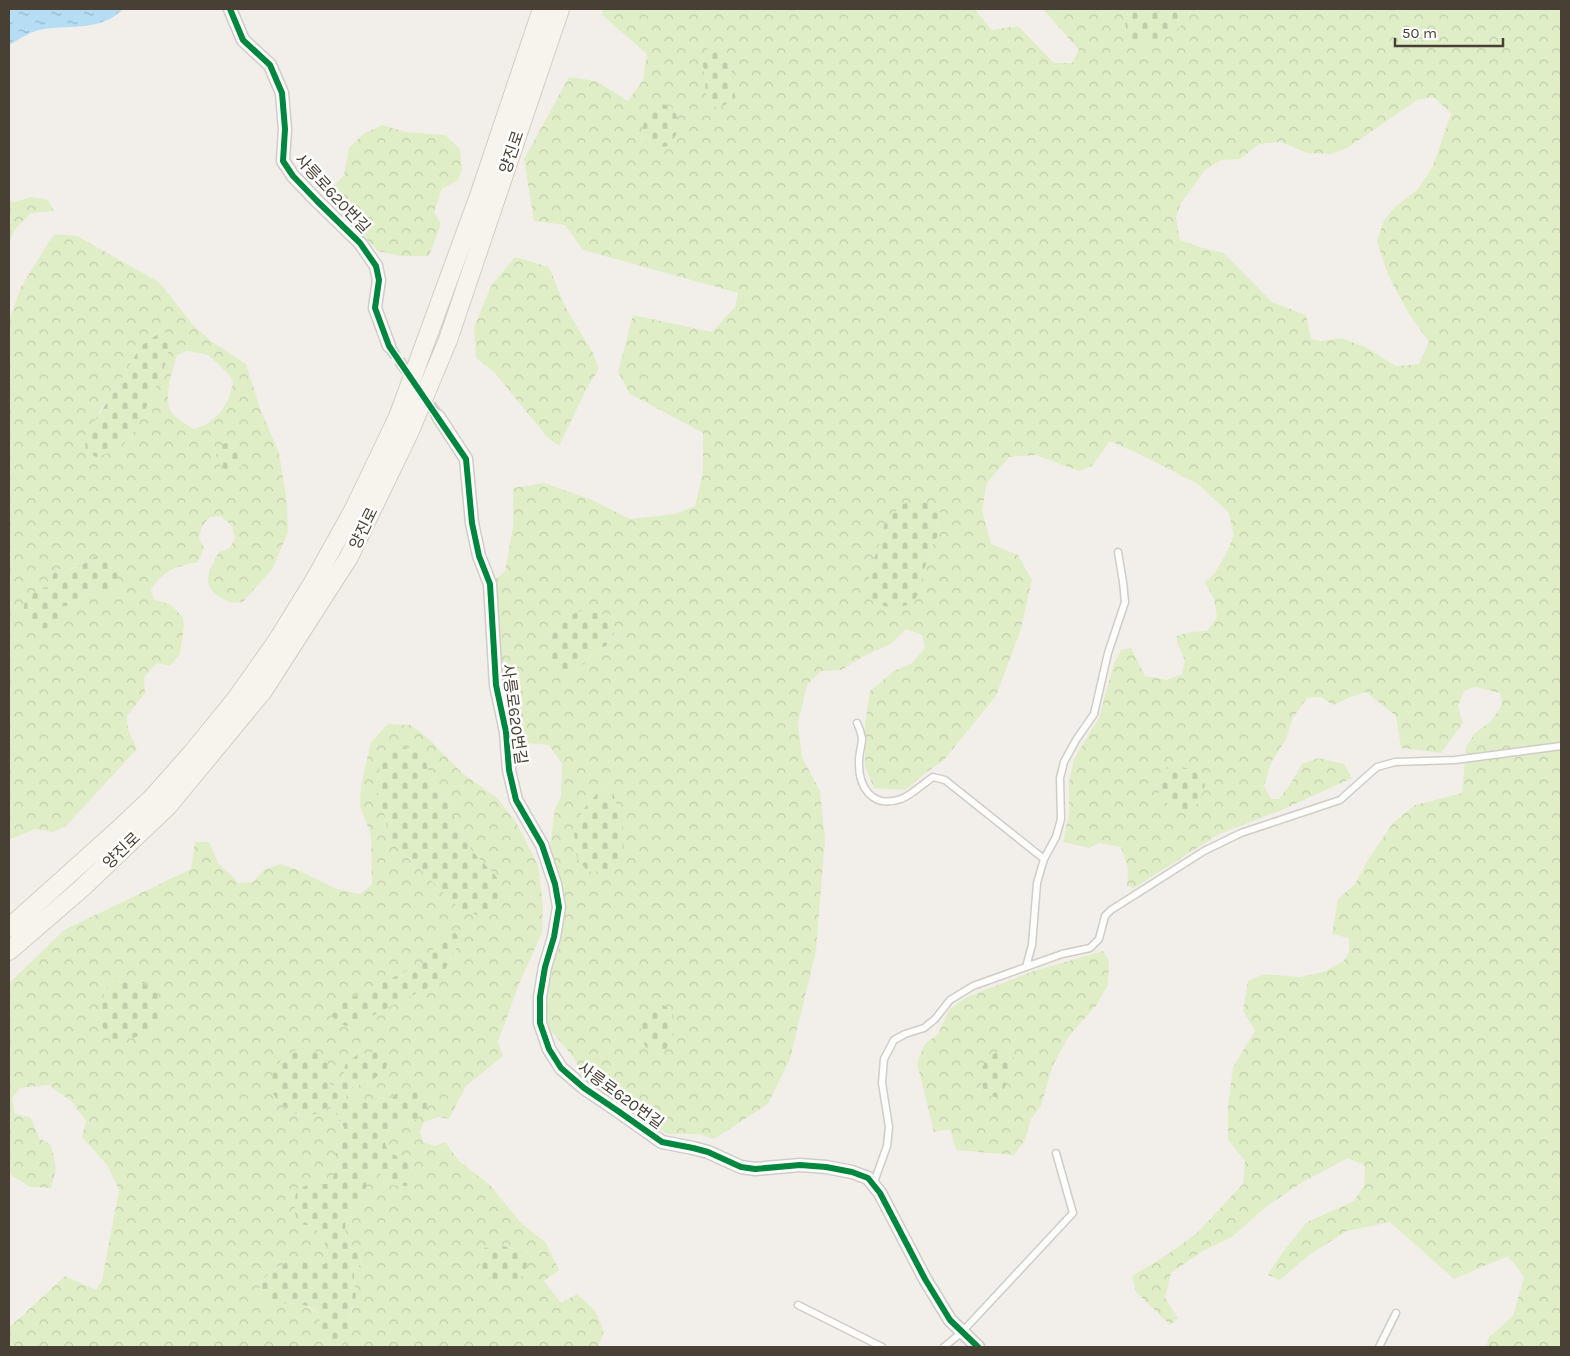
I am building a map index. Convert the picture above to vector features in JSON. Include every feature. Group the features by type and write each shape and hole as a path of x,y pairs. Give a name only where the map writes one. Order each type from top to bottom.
{"main road":[{"name":"양진로","path":"9,928 153,797 192,753 236,699 267,655 314,581 354,509 398,417 479,196 542,9"},
{"name":"양진로","path":"9,950 82,888 168,806 262,691 349,557 409,433 448,340 560,9"}],"street":[{"name":"사릉로620번길","path":"230,9 243,40 270,65 282,93 285,129 283,161 293,176 360,243 376,266 379,280 375,308 389,346"},
{"name":"사릉로620번길","path":"438,416 466,459 472,523 479,556 490,584 496,685 506,732 509,770 516,800 542,845 555,884 559,907 540,997 540,1023 549,1049 561,1068 584,1088 662,1142 708,1152 741,1167 755,1169 800,1165 826,1167 852,1172 868,1178 880,1193 925,1279 950,1320 978,1347"}],"lane":[{"path":"1026,967 1032,945 1037,883 1044,859 1056,836 1061,819 1060,778 1064,762 1094,714 1108,653 1125,602 1118,552"},
{"path":"858,722 862,738 858,761 860,775 865,791 872,798 887,801 902,799 933,777 945,780 1044,859"},
{"path":"873,1185 887,1146 889,1127 882,1083 884,1059 894,1040 924,1028 950,1000 973,986 1062,954 1090,948 1099,939 1105,916 1134,895 1204,851 1241,833 1340,800 1377,767 1395,762 1456,760 1561,746"},
{"path":"944,1347 962,1332 1073,1213 1056,1153"},
{"path":"798,1305 882,1347"},
{"path":"1379,1347 1396,1313"}],"green space":[{"path":"603,9 975,9 991,30 1018,26 1054,63 1072,63 1079,50 1043,9 1132,9 1125,23 1189,14 1190,9 1561,9 1561,1347 1486,1347 1489,1337 1513,1316 1524,1277 1508,1256 1454,1279 1390,1222 1347,1231 1309,1255 1280,1280 1268,1275 1282,1253 1307,1222 1354,1201 1364,1185 1365,1166 1348,1158 1303,1182 1267,1206 1232,1237 1201,1252 1171,1273 1165,1298 1178,1318 1170,1325 1136,1292 1132,1276 1161,1259 1197,1233 1243,1184 1245,1161 1228,1140 1228,1106 1233,1067 1255,1031 1243,1011 1248,981 1264,974 1299,977 1323,972 1343,962 1349,952 1349,938 1332,934 1338,899 1355,884 1369,858 1393,823 1415,805 1462,793 1466,747 1475,733 1491,721 1502,705 1500,693 1476,687 1465,690 1458,706 1463,723 1441,753 1401,748 1396,716 1366,692 1333,705 1321,697 1307,698 1293,718 1285,741 1272,761 1264,786 1271,799 1279,799 1302,764 1318,758 1344,764 1352,778 1284,809 1219,834 1134,888 1127,886 1128,869 1121,847 1099,843 1089,848 1063,842 1069,813 1069,783 1074,759 1099,718 1114,663 1121,650 1131,648 1145,676 1167,680 1182,674 1185,660 1177,643 1177,636 1191,632 1207,631 1217,617 1214,599 1205,582 1215,573 1234,535 1229,513 1198,484 1110,441 1092,466 1079,471 1036,455 1009,457 987,483 982,510 991,544 1018,555 1032,580 1020,632 996,696 943,761 905,790 874,788 865,766 865,724 870,691 894,671 912,663 925,648 922,635 906,629 891,644 864,656 841,670 821,671 807,685 798,723 802,757 820,791 825,839 816,951 790,1059 768,1104 714,1139 700,1134 668,1134 590,1089 574,1058 543,1021 558,888 550,846 555,808 561,796 562,764 549,745 512,742 497,674 491,583 505,571 513,527 513,488 544,483 590,499 630,519 675,514 695,506 703,472 703,433 630,394 618,372 633,315 712,332 735,307 738,293 583,250 565,225 534,221 524,159 569,77 596,81 628,101 643,80 647,54 602,15","holes":["714,45 705,92 706,77 703,66","1433,97 1451,113 1433,166 1418,189 1396,206 1384,220 1377,241 1388,275 1409,314 1429,342 1419,364 1396,366 1367,348 1342,338 1321,341 1311,339 1306,315 1272,302 1224,253 1180,240 1176,218 1181,203 1205,170 1221,160 1240,159 1259,144 1281,142 1307,153 1331,154 1349,147 1417,100","885,522 942,528 932,546 924,570 870,566 878,550","611,615 616,632 606,646 592,652 586,662 549,639 566,617","612,789 582,811 599,791"]},
{"path":"1132,9 1190,9 1184,22 1170,33 1154,40 1138,41 1128,36 1125,23"},
{"path":"714,44 728,62 735,98 723,106 713,107 705,92 706,77 703,66 704,51"},
{"path":"661,104 671,106 677,117 678,131 668,146 656,148 644,142 642,128 650,109"},
{"path":"382,125 406,132 445,135 460,149 462,170 458,180 442,189 434,212 441,224 429,256 400,256 378,251 329,201 333,187 344,175 349,148 363,134"},
{"path":"32,197 48,200 54,211 31,213 16,228 9,242 9,200 14,202"},
{"path":"54,234 77,236 159,282 194,326 211,341 246,364 260,408 279,453 287,503 288,532 273,568 243,602 231,602 214,592 208,582 208,576 219,552 230,548 235,538 232,526 221,516 210,517 202,526 199,538 204,548 198,562 170,570 160,578 151,590 154,600 170,604 183,617 184,626 180,654 170,666 157,663 144,677 145,693 127,716 128,730 137,749 66,826 53,832 35,829 9,839 9,320 21,287","holes":["164,330 147,404 128,441 98,413 112,395 141,347","187,351 206,354 231,377 233,384 228,400 220,413 207,424 194,429 177,418 169,407 169,384 177,355","94,557 96,592 90,589 73,605 63,605 41,588 48,587 55,570 79,567"]},
{"path":"515,257 549,267 566,308 593,353 599,369 587,388 559,446 547,437 494,372 476,358 474,327 491,286"},
{"path":"164,330 169,337 168,352 163,372 139,422 128,441 112,452 96,457 86,451 85,435 112,395 141,346"},
{"path":"234,441 249,454 241,467 226,470 221,466 216,455 223,444"},
{"path":"920,500 944,515 942,528 932,546 919,592 913,603 900,607 879,604 867,597 870,566 878,550 885,522 903,504"},
{"path":"94,557 116,562 118,581 111,596 90,589 73,605 63,606 57,626 40,629 30,625 23,613 25,600 41,588 48,587 55,570 79,567"},
{"path":"581,611 611,615 616,631 606,646 592,652 586,662 570,676 561,675 545,655 549,639 566,617"},
{"path":"388,724 411,725 430,740 462,773 496,797 516,822 538,865 543,906 542,933 519,984 498,1042 503,1056 466,1086 449,1119 438,1117 424,1122 420,1131 423,1142 435,1146 445,1142 459,1161 490,1185 521,1223 546,1243 559,1270 544,1281 561,1303 577,1294 595,1311 604,1331 598,1347 9,1347 9,1324 12,1325 65,1276 96,1290 102,1280 119,1190 107,1165 82,1137 86,1121 72,1102 49,1085 20,1088 12,1098 15,1114 30,1117 39,1138 51,1145 56,1169 51,1188 30,1187 11,1175 9,1171 9,983 64,930 191,869 195,842 209,842 218,863 239,883 253,882 265,869 280,864 296,869 336,889 360,894 372,884 371,835 360,806 361,785 371,742","holes":["424,755 430,777 450,800 456,825 471,850 496,876 505,898 432,881 389,839 378,792","423,963 332,1014 335,1006","345,1065 372,1080 350,1088 345,1098 354,1105 369,1099 391,1098 400,1091 427,1109 411,1122 395,1123 385,1137 389,1151 411,1167 413,1173 411,1183 392,1185 373,1166 366,1172 366,1192 346,1213 345,1232 348,1244 355,1250 362,1261 354,1273 356,1296 349,1320 320,1332 320,1319 316,1312 302,1304 290,1304 259,1289 262,1281 273,1270 297,1262 314,1265 325,1264 328,1254 326,1244 314,1226 299,1224 296,1217 295,1196 311,1184 328,1184 333,1178 338,1163 335,1151 338,1138 344,1129 331,1106 307,1116 298,1115 276,1099 323,1080 333,1086 343,1080","498,1245 517,1249 524,1274"]},
{"path":"414,747 424,755 430,777 450,800 456,825 471,850 496,876 505,898 493,914 477,915 458,907 389,839 378,792 379,770 385,753 399,748"},
{"path":"1169,764 1194,770 1205,785 1200,801 1187,813 1172,810 1159,794 1160,779"},
{"path":"612,789 622,825 624,855 605,871 588,872 577,858 574,833 582,811 599,791"},
{"path":"455,933 461,939 441,977 429,987 350,1027 337,1023 331,1014 334,1006 423,963 441,938"},
{"path":"1103,951 1109,961 1108,985 1096,1006 1069,1036 1053,1065 1041,1106 1031,1119 1025,1140 1014,1155 956,1150 950,1129 934,1132 917,1063 924,1045 938,1034 949,1010 967,997 1034,971"},
{"path":"117,978 138,981 153,989 158,995 162,1012 160,1024 145,1034 123,1041 110,1038 100,1023 105,990"},
{"path":"663,1005 673,1011 674,1033 666,1049 651,1052 642,1039 642,1026 649,1014"},
{"path":"301,1048 320,1053 329,1066 323,1080 333,1086 343,1080 345,1065 357,1055 379,1051 389,1058 385,1071 372,1080 350,1088 345,1098 354,1104 369,1099 391,1098 400,1091 413,1088 426,1096 427,1109 423,1113 411,1122 395,1123 385,1137 389,1151 411,1167 413,1173 411,1183 406,1186 392,1185 373,1166 366,1172 365,1195 362,1206 354,1213 346,1214 345,1232 348,1244 355,1250 362,1261 354,1273 356,1296 343,1346 335,1346 325,1342 320,1331 319,1316 311,1308 298,1304 269,1303 263,1301 259,1291 262,1281 270,1272 281,1265 290,1262 325,1264 328,1254 326,1244 314,1226 299,1224 295,1211 295,1198 297,1189 311,1184 328,1184 333,1178 338,1163 335,1151 338,1138 344,1128 331,1106 309,1116 299,1115 290,1110 278,1101 273,1093 271,1084 272,1075 282,1059"},
{"path":"996,1052 1005,1053 1015,1059 1007,1083 999,1098 987,1095 980,1076 982,1067"},
{"path":"498,1245 517,1249 528,1259 525,1274 513,1282 493,1280 480,1268 479,1260 485,1248"}],"water":[{"path":"9,9 123,9 106,21 86,26 39,30 9,45"}],"tunnel":[{"path":"389,346 438,416"}],"cycle path":[{"path":"230,9 243,40 270,65 282,93 285,129 283,161 293,176 360,243 376,266 379,280 375,308 389,346 466,459 472,523 479,556 490,584 496,685 506,732 509,770 516,800 542,845 555,884 559,907 540,997 540,1023 549,1049 561,1068 584,1088 662,1142 708,1152 741,1167 755,1169 800,1165 826,1167 852,1172 868,1178 880,1193 925,1279 950,1320 978,1347"}]}
